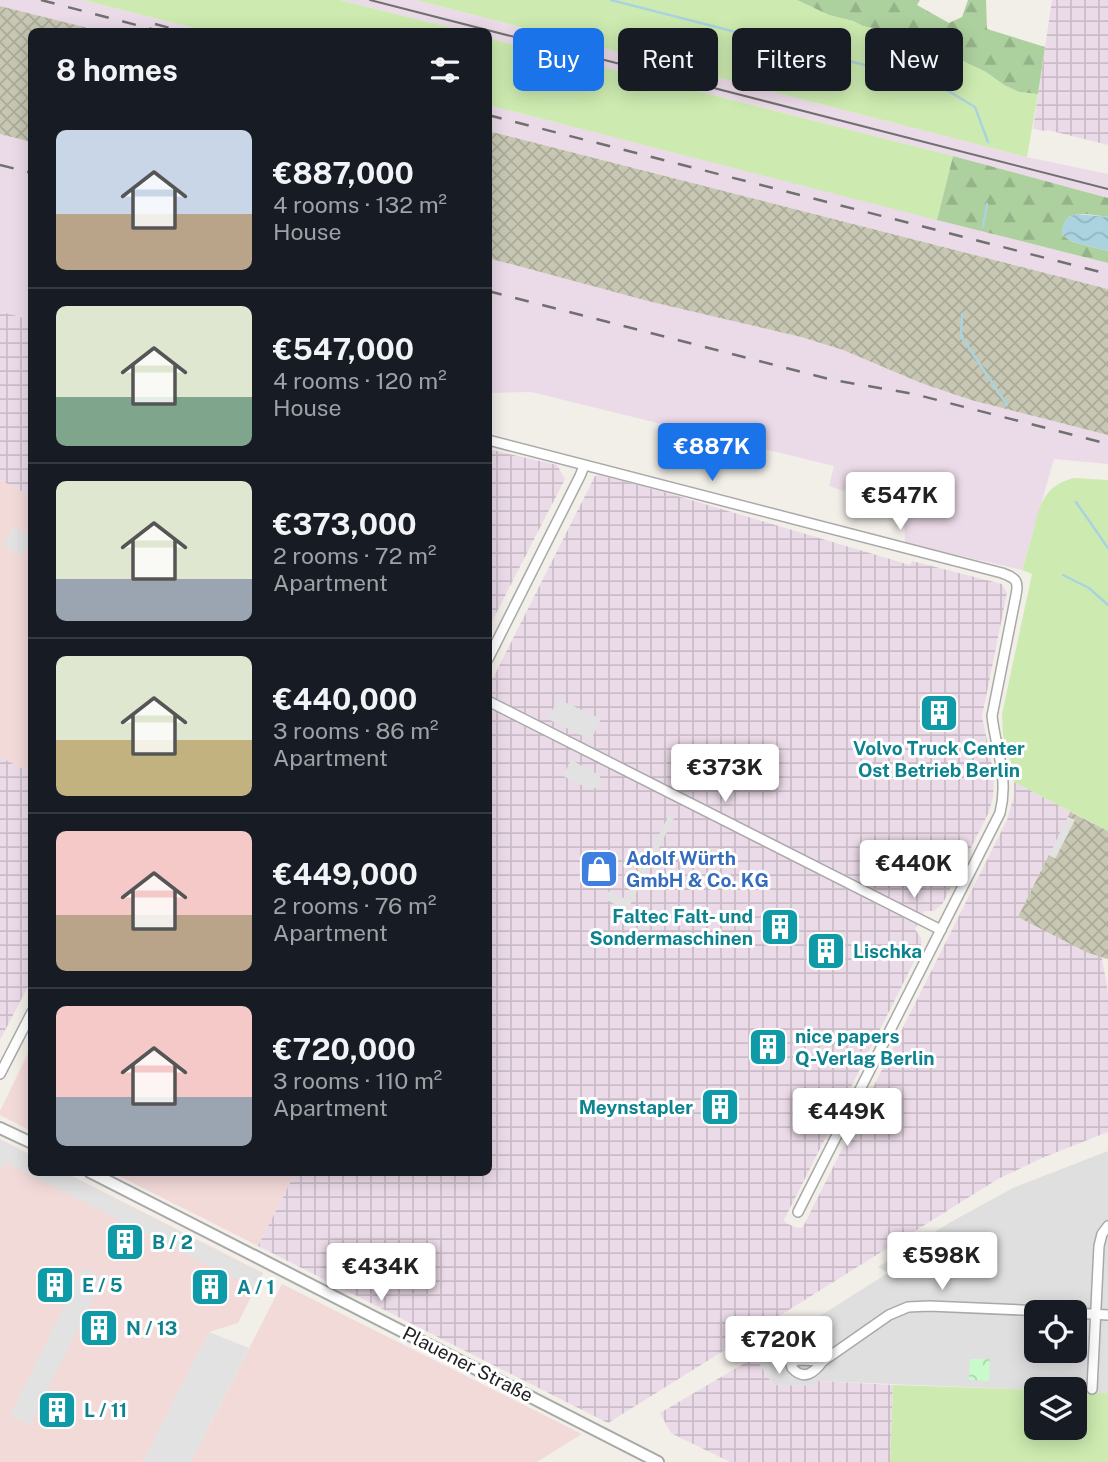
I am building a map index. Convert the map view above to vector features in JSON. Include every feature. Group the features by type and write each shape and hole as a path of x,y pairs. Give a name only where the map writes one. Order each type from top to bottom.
{"street":[{"path":"492,441 1010,576 1018,587 992,716 1003,775 1000,813 799,1212"},
{"path":"492,651 584,466"},
{"path":"492,703 940,930"},
{"path":"0,1074 28,1020"},
{"path":"0,1128 28,1141"},
{"name":"Plauener Straße","path":"98,1176 658,1462"},
{"path":"1092,1389 1099,1246 1102,1234 1108,1226"},
{"path":"822,1361 889,1315 908,1307 1024,1310"},
{"path":"1087,1314 1108,1315"}],"shaded area":[{"path":"0,0 83,0 194,28 88,28 0,6"},
{"path":"340,0 416,0 525,28 513,28 513,44 492,39 492,28 452,28"},
{"path":"1052,0 1108,0 1108,145 1048,130 1033,129"},
{"path":"0,6 88,28 28,28 28,141 0,134"},
{"path":"604,48 618,52 618,71 604,67"},
{"path":"718,78 732,81 732,91 770,91 1027,157 1108,174 1108,198 697,91 718,91"},
{"path":"492,106 1108,263 1108,289 492,132"},
{"path":"492,132 1108,289 1108,435 971,400 921,383 843,350 801,337 652,302 492,259"},
{"path":"0,134 28,141 28,319 0,311"},
{"path":"492,259 801,337 843,350 921,383 971,400 1108,435 1108,464 1054,459 1022,570 905,543 902,473 844,491 829,486 834,466 531,392 492,393"},
{"path":"0,311 28,319 28,494 0,480"},
{"path":"492,450 557,465 565,479 492,621"},
{"path":"595,476 664,492 910,565 912,561 1002,584 1007,593 982,716 994,775 989,812 943,903 934,911 924,911 915,929 921,938 921,948 784,1220 786,1223 797,1228 803,1227 1007,820 1014,796 1014,782 1108,831 1108,959 1102,958 1108,993 1108,1132 998,1179 608,1423 258,1246 293,1176 492,1176 492,678"},
{"path":"0,480 28,494 28,771 0,757"},
{"path":"13,526 28,534 28,545 23,556 3,546"},
{"path":"558,699 601,719 591,740 548,719"},
{"path":"0,757 28,771 28,987 0,1040"},
{"path":"571,760 599,775 602,782 600,786 591,790 563,776"},
{"path":"1070,812 1108,831 1108,959 1086,952 1018,917 1049,855 1055,858 1074,820 1068,817"},
{"path":"670,813 675,816 627,911 605,899 609,891 626,899"},
{"path":"1068,817 1075,820 1055,859 1049,855"},
{"path":"28,1053 28,1129 0,1115"},
{"path":"0,1139 28,1153 28,1176 72,1176 263,1273 238,1323 209,1332 143,1462 0,1462"},
{"path":"0,1140 28,1154 28,1174 6,1163 0,1173"},
{"path":"1108,1151 1108,1393 1087,1392 1087,1377 1024,1377 1024,1390 819,1381 813,1386 773,1385 755,1357 888,1273 878,1267 949,1223 1013,1188"},
{"path":"32,1176 70,1176 262,1274 255,1289"},
{"path":"119,1176 293,1176 258,1246"},
{"path":"83,1268 103,1278 30,1425 10,1415"},
{"path":"282,1284 582,1434 537,1462 191,1462"},
{"path":"209,1332 249,1348 191,1462 143,1462"},
{"path":"755,1357 773,1385 813,1386 818,1381 893,1385 890,1462 730,1462 671,1433 660,1413"}],"green space":[{"path":"83,0 340,0 452,28 194,28"},
{"path":"416,0 797,0 829,15 874,28 865,28 865,91 963,91 963,61 1019,92 1038,94 1027,157 770,91 851,91 851,28 732,28 732,81 718,78 718,28 618,28 618,52 604,48 604,28 525,28"},
{"path":"797,0 920,0 917,5 949,23 962,17 968,0 986,0 987,29 1045,47 1038,94 1019,92 963,61 963,28 874,28 829,15"},
{"path":"492,39 513,44 513,91 604,91 604,67 618,71 618,91 697,91 953,156 937,220 492,106"},
{"path":"953,156 1108,198 1108,217 1084,214 1071,216 1063,226 1062,235 1073,242 1108,251 1108,263 937,220"},
{"path":"1074,478 1108,480 1108,831 1014,782 1003,736 1002,714 1032,574 1022,570 1044,498 1056,486"},
{"path":"970,1359 990,1359 989,1381 969,1380"},
{"path":"893,1385 1024,1390 1024,1440 1087,1440 1087,1392 1108,1393 1108,1462 890,1462"}],"water":[{"path":"1077,214 1108,217 1108,251 1073,242 1062,235 1065,221"}],"waterway":[{"path":"611,0 935,83 975,107 988,142"},
{"path":"983,227 987,204"},
{"path":"962,314 961,336 1007,405"},
{"path":"1076,502 1108,548"},
{"path":"1063,575 1089,588 1108,605"}],"tram line":[{"path":"370,0 479,28"},
{"path":"492,31 1108,189"}],"railway":[{"path":"41,0 148,28"},
{"path":"155,24 170,28"},
{"path":"492,116 1108,274"},
{"path":"0,165 28,172"},
{"path":"492,292 833,380 914,394 1108,444"}],"place":[{"name":"Volvo Truck Center Ost Betrieb Berlin","path":"939,713"},
{"name":"Adolf Würth GmbH & Co. KG","path":"599,869"},
{"name":"Faltec Falt- und Sondermaschinen","path":"780,927"},
{"name":"Lischka","path":"826,951"},
{"name":"nice papers Q-Verlag Berlin","path":"768,1047"},
{"name":"Meynstapler","path":"720,1107"},
{"name":"B / 2","path":"125,1242"},
{"name":"E / 5","path":"55,1285"},
{"name":"A / 1","path":"210,1287"},
{"name":"N / 13","path":"99,1328"},
{"name":"L / 11","path":"57,1410"}]}
